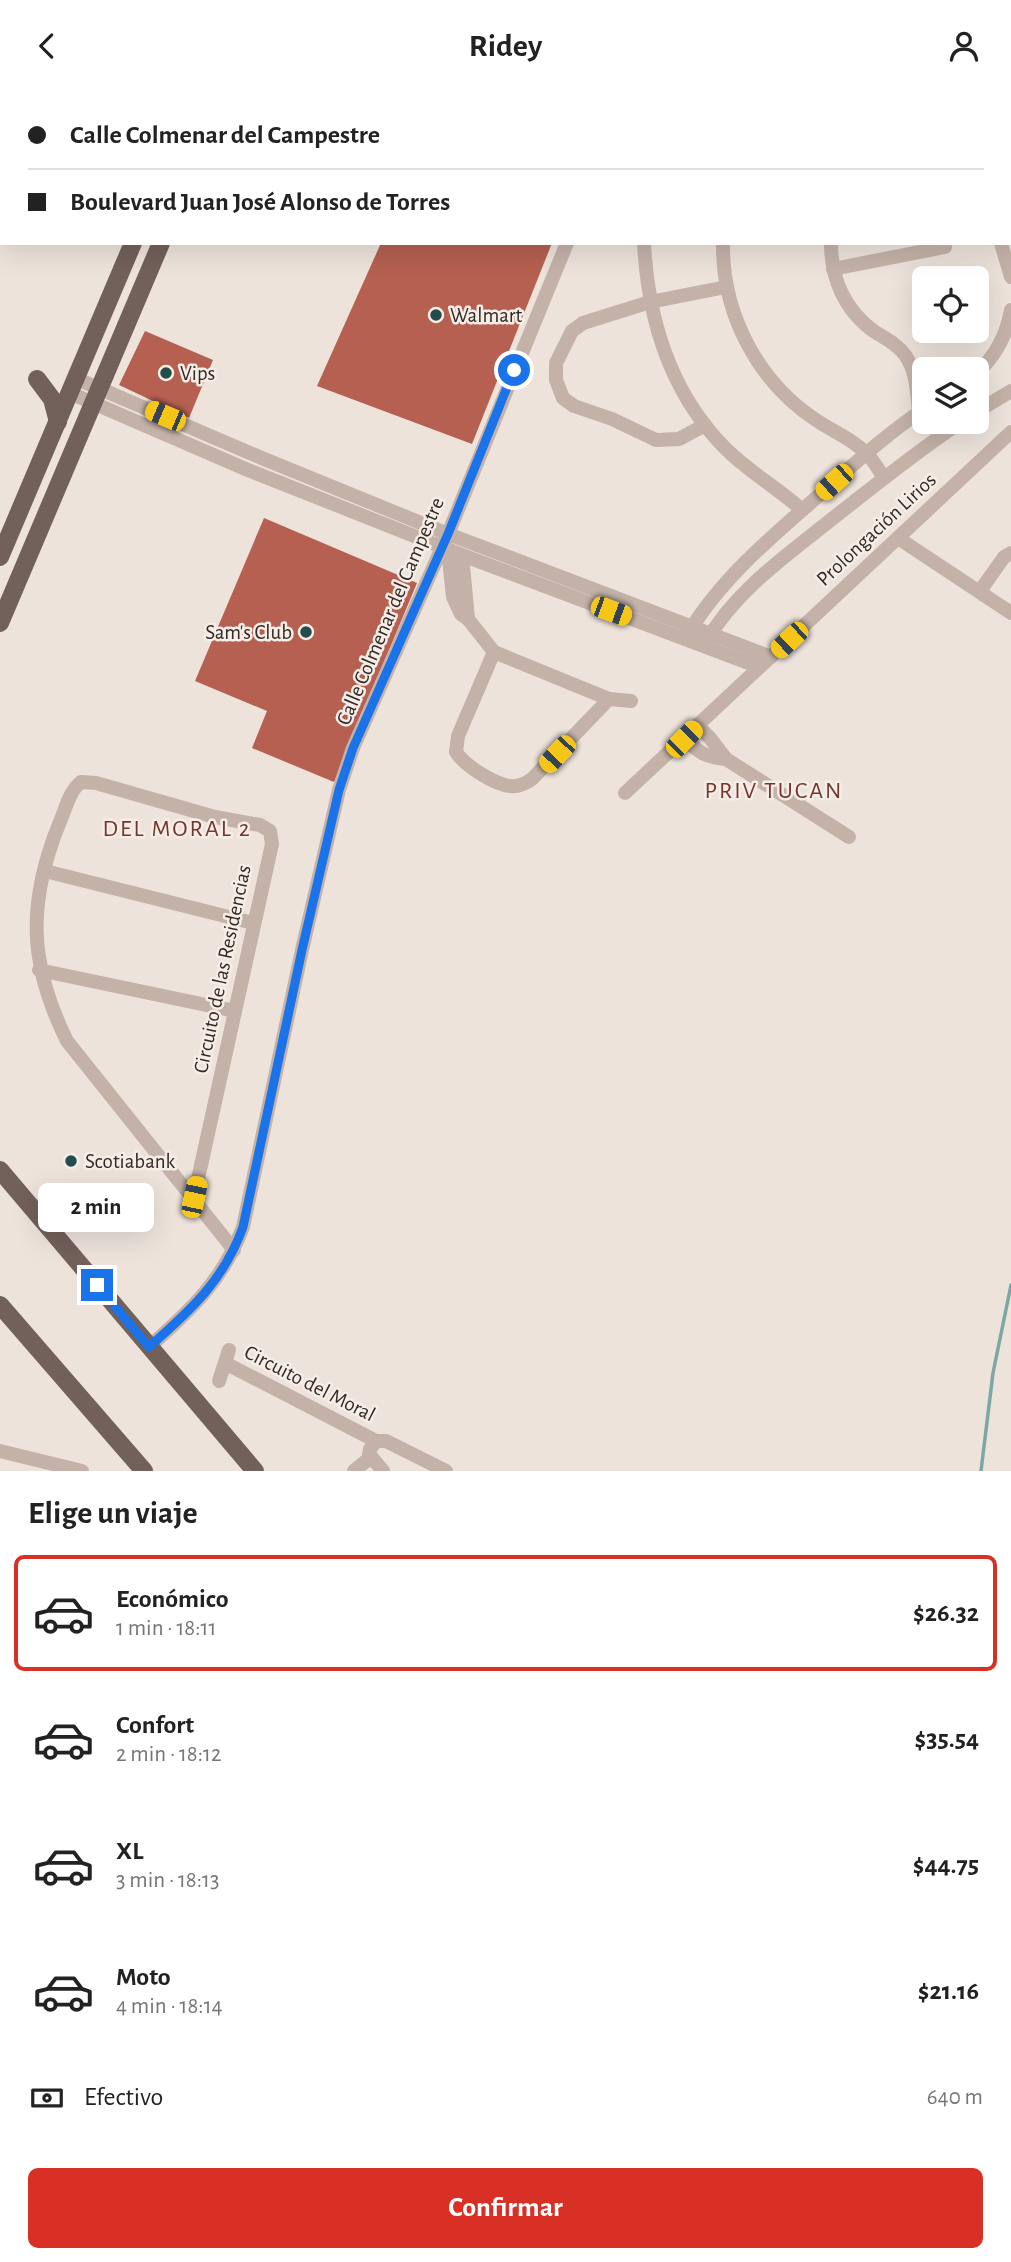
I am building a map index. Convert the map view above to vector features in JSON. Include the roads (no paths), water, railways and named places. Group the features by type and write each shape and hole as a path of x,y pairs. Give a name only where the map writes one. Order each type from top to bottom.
{"main road":[{"path":"0,557 132,245"},
{"path":"0,623 160,245"},
{"path":"37,379 52,398 58,422"},
{"path":"0,1170 255,1471"},
{"path":"0,1305 144,1471"}],"street":[{"name":"Calle Colmenar del Campestre","path":"149,1347 202,1298 222,1273 243,1227 339,790 353,748 450,547 566,245"},
{"path":"644,245 650,302 659,339 686,399 727,449 802,510"},
{"path":"723,245 726,287 733,312 747,345 767,375 790,400 866,453 884,478"},
{"path":"831,245 833,269 850,309 860,320 905,354 912,366"},
{"path":"1002,245 1011,277"},
{"path":"833,269 945,247"},
{"path":"705,425 679,439 656,440 612,419 574,406 558,391 556,363 572,331 598,316 650,302 726,287"},
{"path":"989,360 1009,324 1011,310"},
{"path":"73,385 248,471 765,662"},
{"path":"989,404 1011,391"},
{"path":"688,633 705,607 764,545 866,453 912,418"},
{"name":"Prolongación Lirios","path":"625,793 1011,432"},
{"path":"707,640 733,604 758,580 884,478 944,434"},
{"path":"898,538 1011,613"},
{"path":"450,547 453,597 461,614 494,652 609,699 631,701"},
{"path":"450,547 688,633"},
{"path":"980,591 1004,557 1011,553"},
{"path":"494,652 458,736 456,752 469,766 502,784 516,786 532,779 609,699"},
{"path":"697,725 726,759 849,837"},
{"path":"684,739 700,753 726,759"},
{"name":"Circuito de las Residencias","path":"194,1197 272,844 270,831 261,825 215,817 96,783 82,782 71,794 55,835 37,898 39,969 51,1009 67,1041 234,1250"},
{"path":"45,871 253,923"},
{"path":"39,969 234,1011"},
{"name":"Circuito del Moral","path":"219,1381 227,1356 376,1441 386,1441 446,1471"},
{"name":"Circuito del Moral","path":"354,1471 374,1466 370,1449 376,1441"},
{"path":"0,1451 82,1471"}],"waterway":[{"path":"981,1471 993,1373 1011,1285"}],"place":[{"name":"Walmart","path":"436,315"},
{"name":"Vips","path":"166,373"},
{"name":"Sam's Club","path":"306,632"},
{"name":"Scotiabank","path":"71,1161"}],"district":[{"name":"PRIV TUCAN","path":"774,790"},
{"name":"DEL MORAL 2","path":"177,828"}]}
